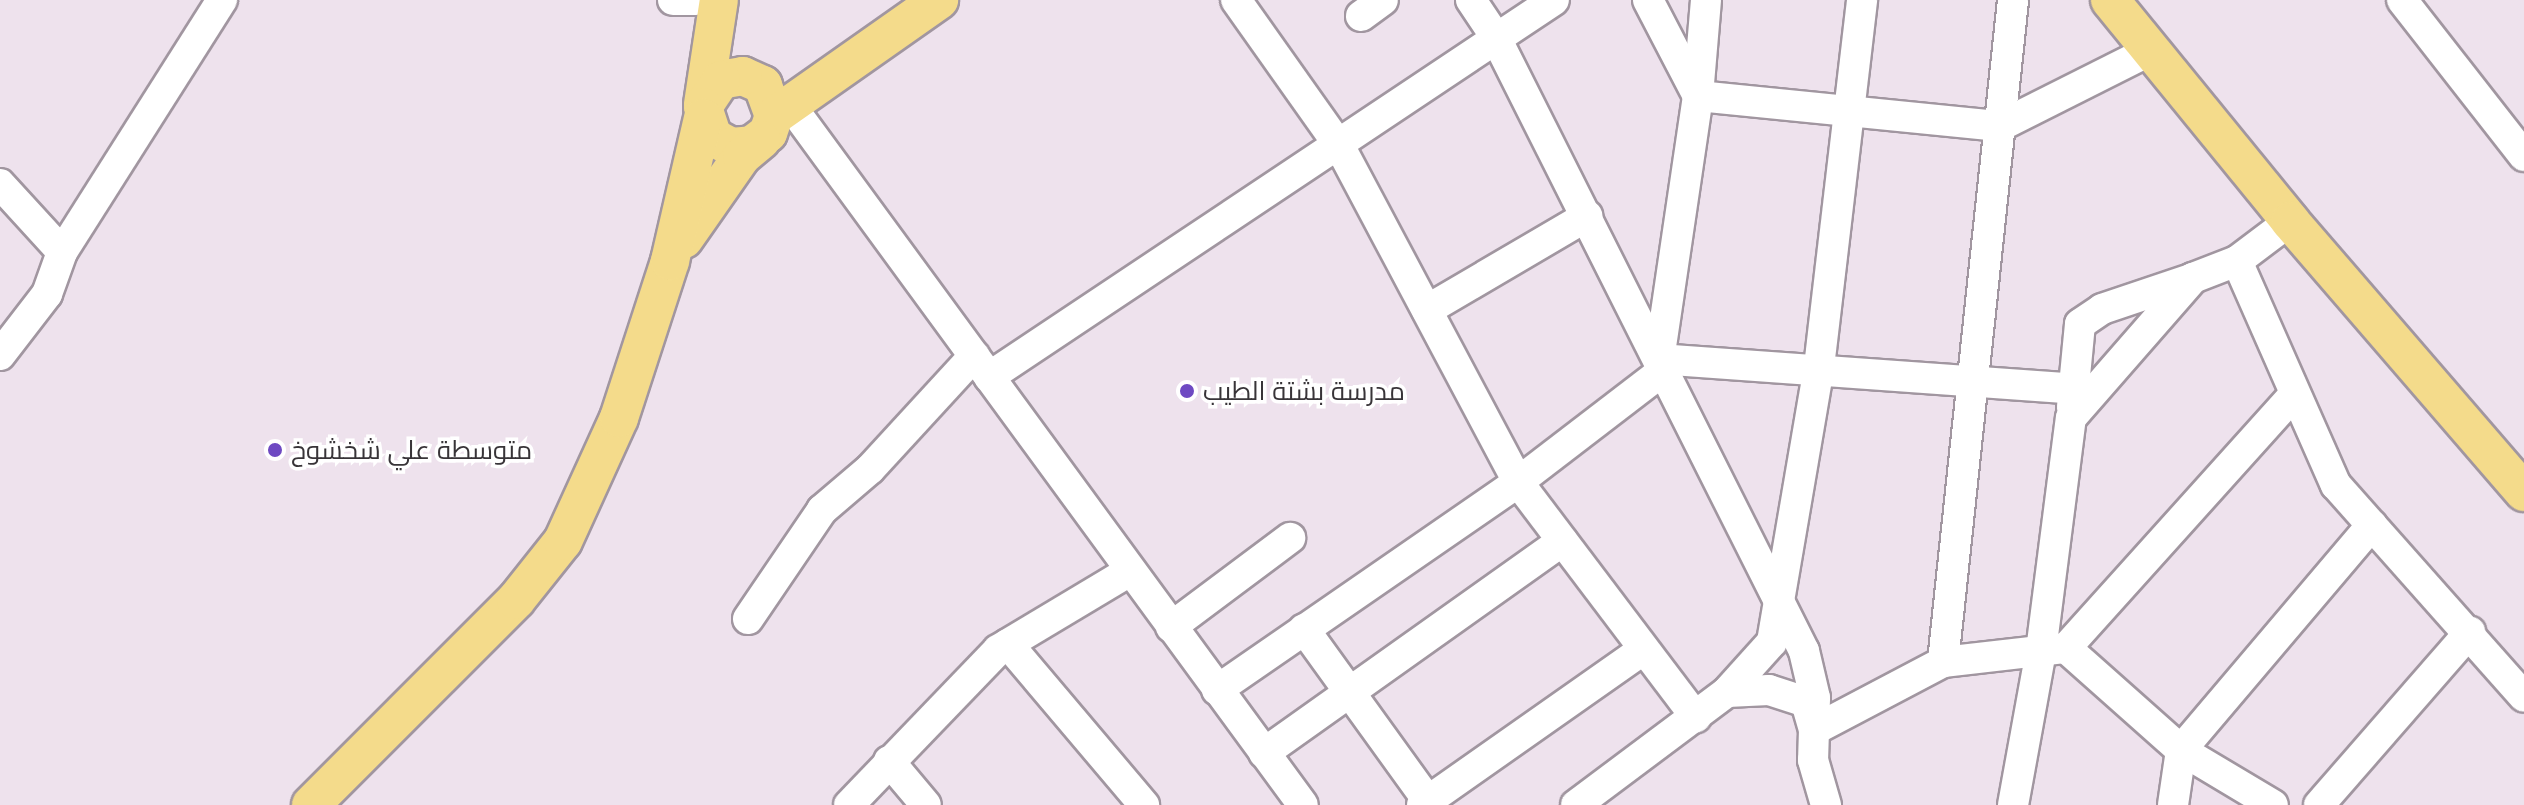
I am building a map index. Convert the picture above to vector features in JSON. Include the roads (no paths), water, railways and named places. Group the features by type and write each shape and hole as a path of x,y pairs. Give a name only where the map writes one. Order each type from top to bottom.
{"main road":[{"path":"311,805 516,600 563,541 619,418 670,261 703,113 720,0"},
{"path":"720,0 742,45 762,70 774,114"},
{"path":"703,113 721,143 742,147 774,114 939,0"},
{"path":"2110,0 2290,221 2524,492"},
{"path":"703,113 712,87 732,76 754,79 774,114"},
{"path":"670,261 708,201 774,114"}],"street":[{"path":"0,355 47,294 62,252 222,0"},
{"path":"673,0 696,0"},
{"path":"1471,0 1495,36 1804,651 1815,698 1813,760 1826,805"},
{"path":"748,619 822,510 982,366 1340,147 1495,36 1554,0"},
{"path":"1648,0 1698,96"},
{"path":"1662,364 1698,96 1706,0"},
{"path":"1576,805 1727,692 1772,642 1776,595 1819,367 1862,0"},
{"path":"1943,662 2013,0"},
{"path":"2402,0 2524,156"},
{"path":"1250,5 1340,147 1518,482 1696,717"},
{"path":"1698,96 2000,126 2151,50"},
{"path":"774,114 982,366 1303,805"},
{"path":"0,184 62,252"},
{"path":"1427,310 1587,216"},
{"path":"2013,805 2053,650 2080,324 2102,309 2237,261 2290,221"},
{"path":"2237,261 2336,485 2470,632 2524,697"},
{"path":"2072,404 2193,278"},
{"path":"1217,690 1518,482 1662,364 1819,367 1974,381 2072,404"},
{"path":"1814,730 1943,662 2053,650 2294,395"},
{"path":"2173,805 2181,750 2372,525"},
{"path":"1171,627 1290,538"},
{"path":"1264,753 1562,541"},
{"path":"849,805 889,761 1008,644 1130,571"},
{"path":"1304,629 1427,804 1644,649"},
{"path":"2319,805 2470,632"},
{"path":"1008,644 1144,805"},
{"path":"2053,650 2181,750 2273,805"},
{"path":"1727,692 1769,690 1806,702 1814,730"},
{"path":"889,761 926,805"},
{"path":"331,805 350,765"}],"place":[{"name":"مدرسة بشتة الطيب","path":"1187,391"},
{"name":"متوسطة علي شخشوخ","path":"275,450"}]}
